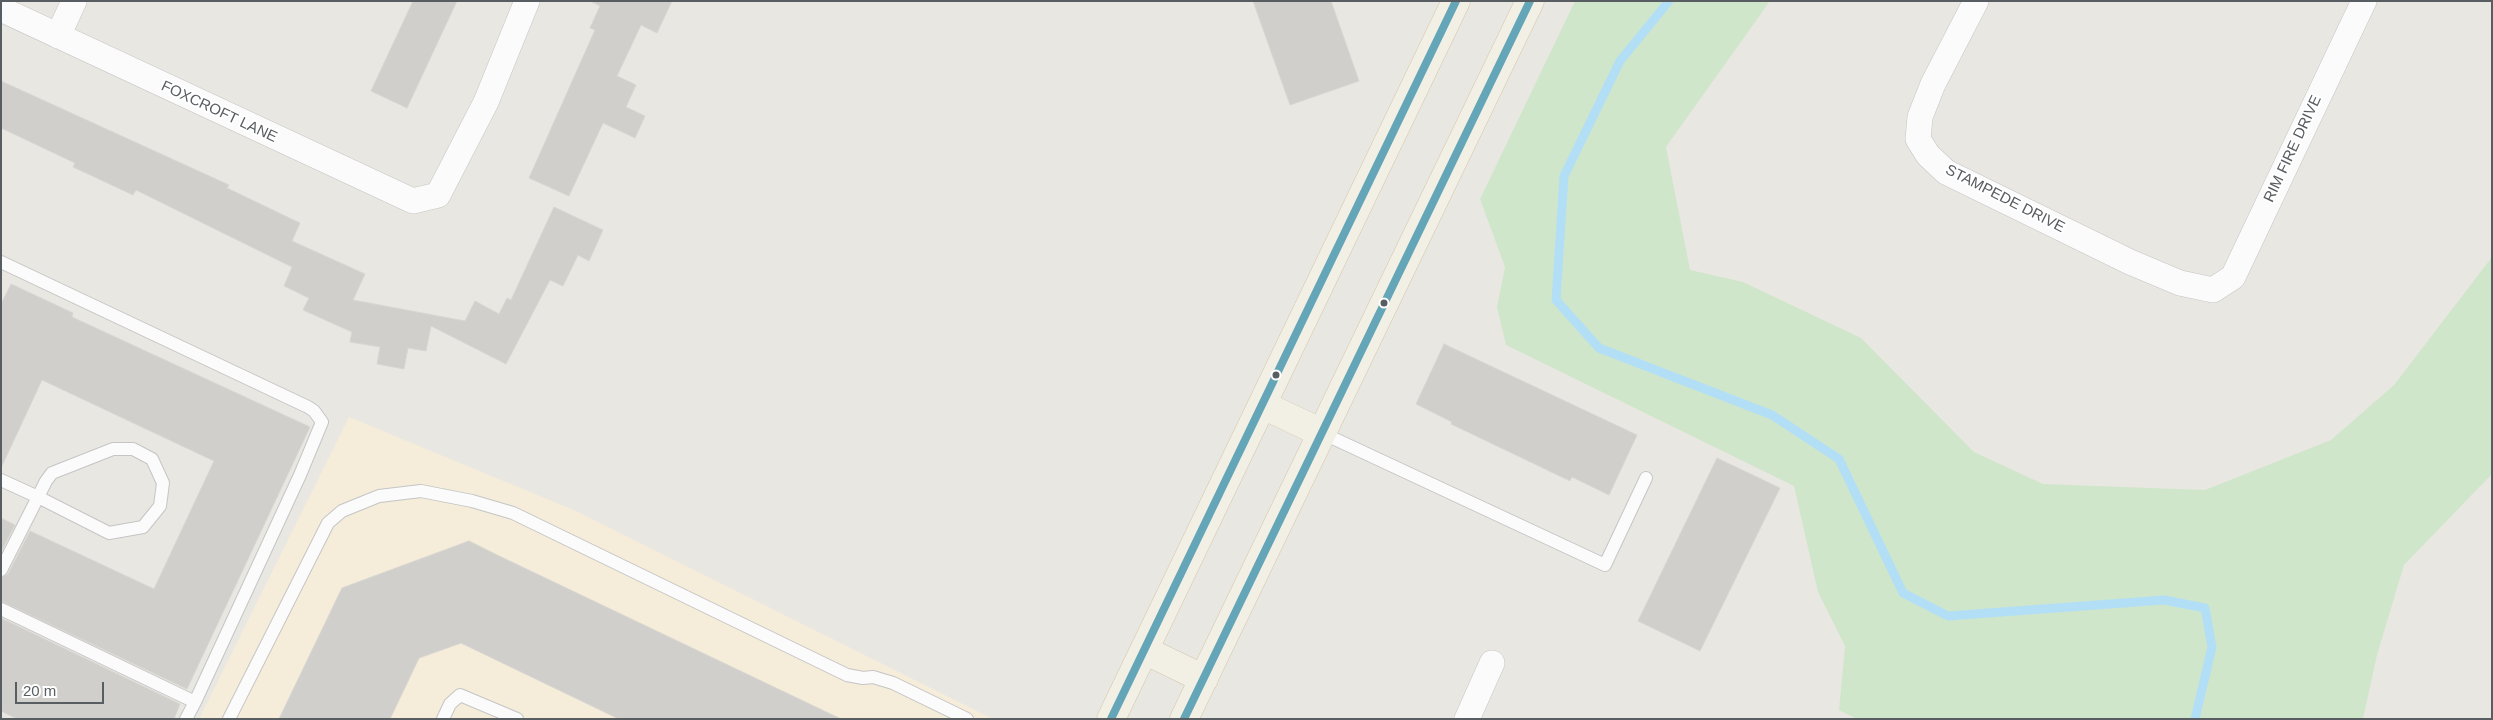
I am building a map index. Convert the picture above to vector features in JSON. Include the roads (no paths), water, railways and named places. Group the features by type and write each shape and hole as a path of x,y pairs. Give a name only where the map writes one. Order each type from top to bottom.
{"main road":[{"path":"1111,719 1456,1"},
{"path":"1184,719 1530,1"},
{"path":"1263,405 1322,433"},
{"path":"1144,650 1204,679"}],"street":[{"path":"58,36 74,1"},
{"name":"FOXCROFT LANE","path":"1,8 413,201 438,195 486,102 527,1"},
{"name":"STAMPEDE DRIVE","path":"1976,1 1933,84 1920,117 1918,139 1928,155 1946,172 2122,257 2180,283 2214,290"},
{"name":"RIM FIRE DRIVE","path":"2214,290 2233,277 2364,1"},
{"path":"1467,719 1492,663"}],"lane":[{"path":"1,262 308,407 314,411 322,422 300,474 186,719"},
{"path":"1322,433 1605,564 1646,478"},
{"path":"1,480 38,497 109,533 143,528 160,506 163,483 152,460 133,450 113,450 52,473 38,497 1,570"},
{"path":"229,719 328,522 342,511 379,496 421,491 472,501 513,513 846,674 862,678 872,677 893,683 967,719"},
{"path":"1,609 194,702"},
{"path":"442,719 450,704 460,695 470,697 517,719"}],"waterway":[{"path":"1669,1 1620,61 1564,176 1556,300 1599,348 1772,415 1839,459 1903,593 1948,616 2164,600 2205,608 2212,647 2195,719"}]}
